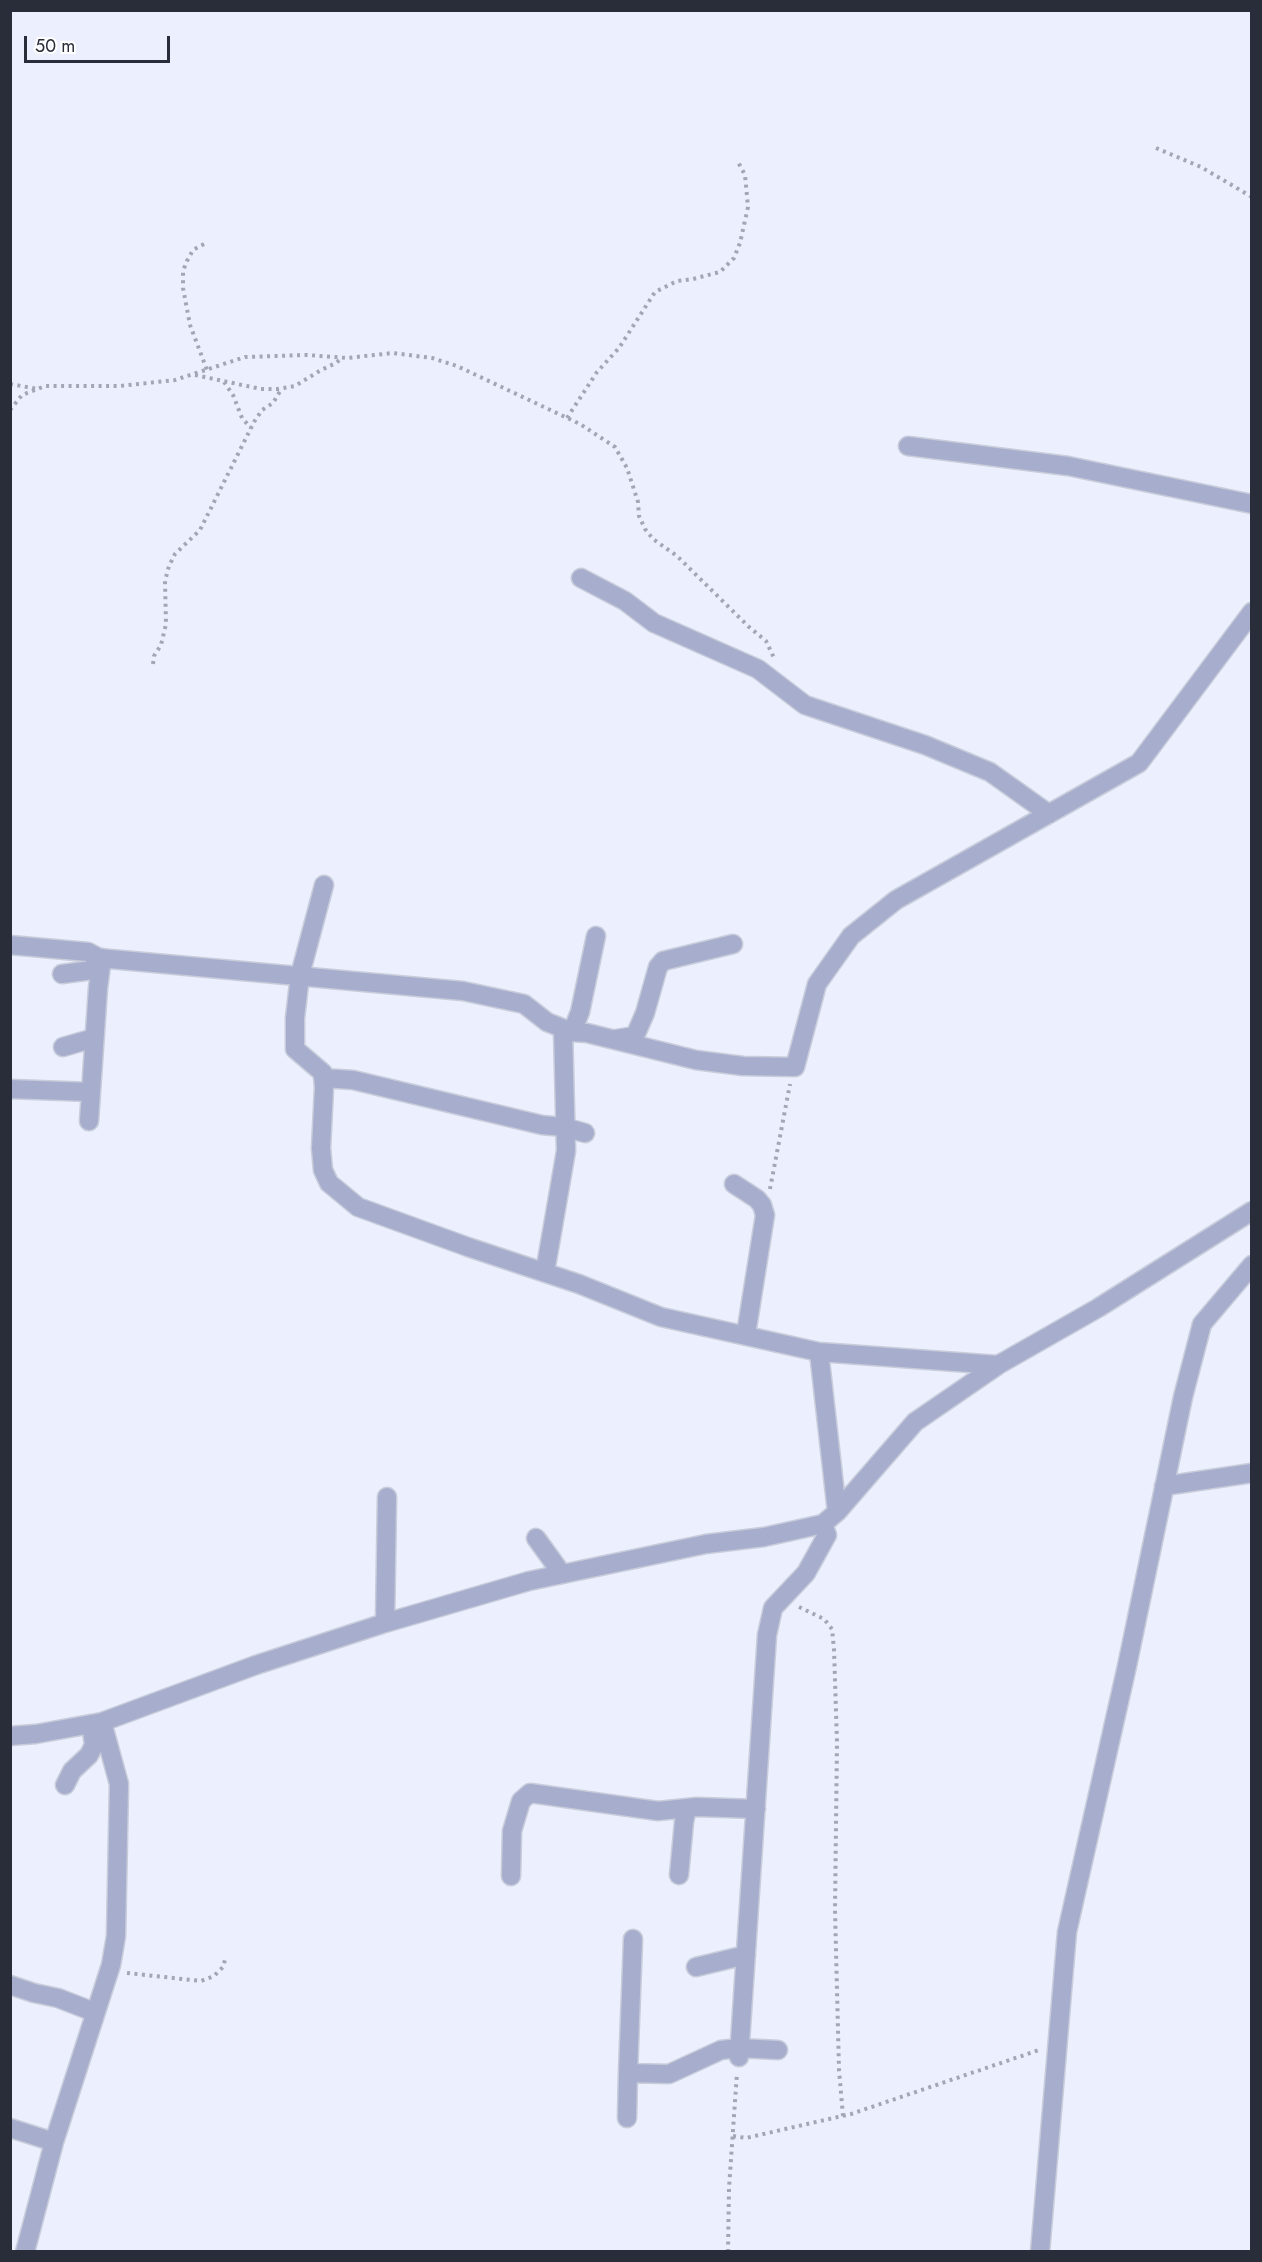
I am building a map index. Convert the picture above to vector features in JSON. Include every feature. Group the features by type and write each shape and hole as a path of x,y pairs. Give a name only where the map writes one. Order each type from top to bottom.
{"street":[{"path":"908,446 1068,466 1251,504"},
{"path":"581,578 625,601 654,623 758,669 805,705 925,745 990,772 1048,814"},
{"path":"62,974 101,964 300,975 463,991 524,1004 547,1022 568,1031 696,1060 743,1066 794,1067 817,984 852,936 896,900 1139,763 1251,612"},
{"path":"324,885 300,975 295,1018 295,1049 323,1073 321,1148 323,1170 329,1183 358,1207 579,1284 661,1317 819,1352 998,1365"},
{"path":"545,1272 566,1151 568,1031 580,1012 596,936"},
{"path":"614,1040 634,1036 645,1013 658,966 663,960 733,944"},
{"path":"10,945 88,952 101,964"},
{"path":"89,1121 101,964"},
{"path":"63,1047 94,1038"},
{"path":"323,1078 353,1080 585,1133"},
{"path":"10,1089 91,1092"},
{"path":"734,1184 749,1193 762,1205 765,1215 746,1334"},
{"path":"10,1736 36,1734 96,1723 256,1665 385,1623 530,1581 706,1544 764,1537 830,1518 915,1422 998,1365 1098,1308 1251,1211"},
{"path":"1040,2252 1067,1932 1127,1666 1183,1397 1202,1324 1251,1265"},
{"path":"739,2053 767,1635 773,1608 806,1573 827,1535 830,1518 819,1352"},
{"path":"1164,1486 1251,1473"},
{"path":"385,1623 387,1497"},
{"path":"536,1538 562,1574"},
{"path":"65,1785 72,1772 89,1755 94,1745 96,1723"},
{"path":"25,2252 54,2142 108,1971 116,1936 119,1784 96,1723"},
{"path":"511,1876 512,1831 520,1801 530,1793 658,1811 697,1807 756,1809"},
{"path":"680,1875 687,1808"},
{"path":"627,2118 633,1939"},
{"path":"696,1967 746,1955"},
{"path":"10,1984 34,1993 58,1998 94,2012"},
{"path":"628,2073 669,2074 721,2050 739,2053 778,2050"},
{"path":"10,2128 54,2142"}],"path":[{"path":"1156,148 1202,168 1251,197"},
{"path":"567,418 597,372 619,348 655,292 677,281 720,272 734,258 743,234 748,207 745,175 738,162"},
{"path":"204,244 193,250 187,261 183,272 183,288 190,325 207,370"},
{"path":"10,410 22,395 45,386 120,386 175,380 245,357 267,354 342,358 393,353 432,358 457,366 567,418 615,447 627,468 634,487 639,516 645,529 766,641 772,651 785,690"},
{"path":"194,375 261,389 282,388 295,386 342,358"},
{"path":"222,381 233,395 243,418 251,428"},
{"path":"10,384 39,389"},
{"path":"153,664 166,624 165,581 169,566 175,554 200,530 251,428 262,410 273,403 282,388"},
{"path":"762,1205 771,1186 794,1067"},
{"path":"783,1597 824,1619 832,1629 837,1742 835,1910 839,2070 843,2116"},
{"path":"108,1971 201,1981 214,1976 223,1967 225,1960"},
{"path":"733,2136 746,2138 843,2116 1058,2043"},
{"path":"728,2252 729,2188 739,2053"}]}
